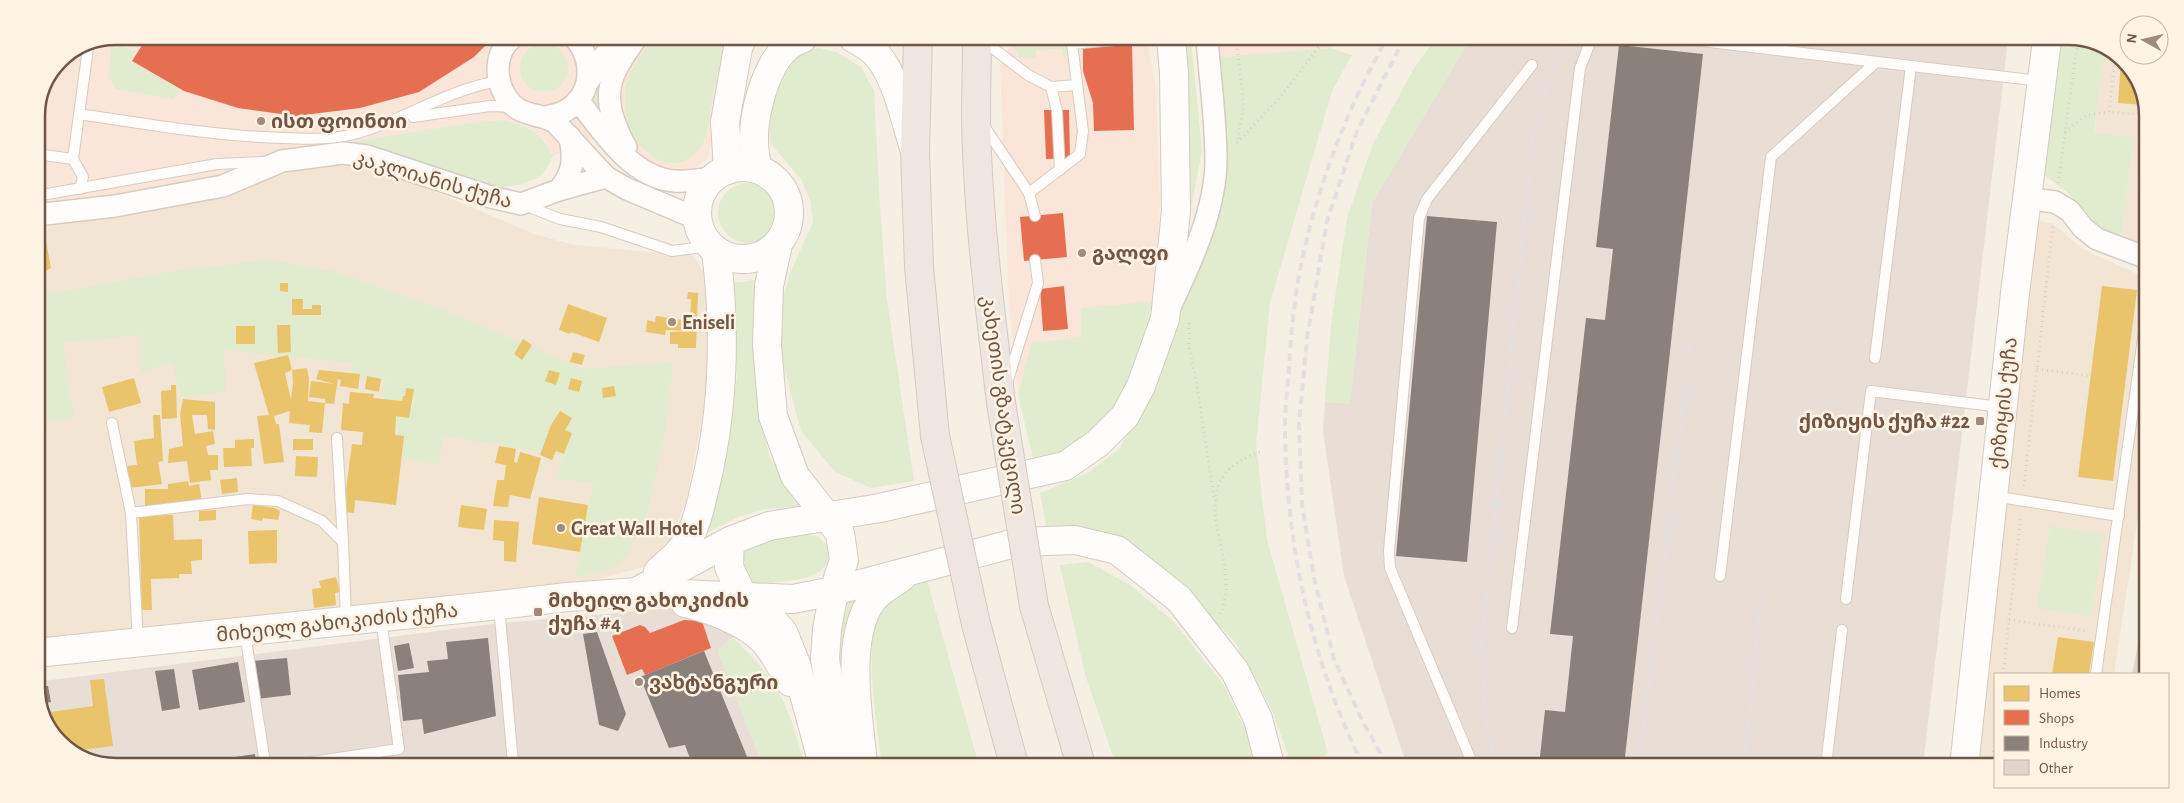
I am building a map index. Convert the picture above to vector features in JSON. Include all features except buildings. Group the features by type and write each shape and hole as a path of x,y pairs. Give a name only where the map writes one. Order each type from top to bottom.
{"highway":[{"path":"918,45 915,151 919,267 935,436 976,624 1012,758"},
{"name":"კახეთის გზატკეცილი","path":"978,45 976,115 987,287 1001,403 1034,606 1079,758"}],"main road":[{"path":"720,174 725,122 739,45"},
{"path":"758,170 754,142 755,122 762,92 776,61 791,45"},
{"path":"866,45 878,55 889,74 915,151"},
{"path":"638,592 730,541 768,526 880,508 1065,466 1098,444 1125,416 1177,318 1175,92 1172,45"},
{"name":"ქიზიყის ქუჩა","path":"1965,758 2002,408 2026,198 2046,45"},
{"path":"638,592 683,548 696,525 712,457 722,375 721,291 713,248 702,233 698,219 698,204 704,190 720,174 743,167 758,170 771,176 781,188 788,201 789,216 786,231 778,244 769,286 767,345 773,416 796,476 840,533 844,560 834,591 827,629 825,659 835,720 848,758"},
{"path":"713,248 737,259 752,258 766,253 778,244"},
{"path":"638,592 793,599 834,591 1019,542 1076,540 1117,550 1180,599 1235,672 1258,719 1268,758"},
{"path":"730,541 729,568 744,597 764,611 783,632 796,664 821,758"},
{"path":"863,758 856,668 857,634 864,615 876,595 911,571"},
{"path":"638,592 708,608 737,623 763,640 791,682 813,729"},
{"name":"მიხეილ გახოკიძის ქუჩა","path":"45,652 567,597 638,592"}],"street":[{"path":"507,45 502,52 498,66 499,81 508,100 525,112 547,117 555,122 606,177 626,189 698,219"},
{"path":"581,45 587,58 589,73 582,94"},
{"path":"547,117 566,111 582,94 604,56 614,45"},
{"path":"631,45 620,60 608,90 609,110 624,144 647,172"},
{"path":"1177,318 1212,192 1216,162 1208,45"},
{"path":"582,94 625,158 647,172 673,181 720,174"},
{"path":"559,190 568,178 572,164 570,137"},
{"name":"კაკლიანის ქუჩა","path":"45,214 114,206 223,186 282,161 343,153 368,156 521,204"},
{"path":"521,204 559,190 606,177"},
{"path":"2026,198 2055,202 2070,212 2083,228 2097,240 2139,255"}],"lane":[{"path":"987,45 1028,75 1051,87 1077,85"},
{"path":"1028,193 1080,154 1083,131 1072,45"},
{"path":"1512,628 1580,68 1589,45"},
{"path":"1735,45 2041,82"},
{"path":"80,188 83,177 73,159 88,51"},
{"path":"1720,576 1771,157 1876,62"},
{"path":"1470,758 1390,568 1388,550 1419,218 1427,198 1532,65"},
{"path":"1875,358 1911,66"},
{"path":"79,114 245,137 308,139 352,134 400,119 479,84 499,81"},
{"path":"1051,87 1057,111 1060,170"},
{"path":"400,119 490,106 516,107"},
{"path":"976,115 1028,193 1035,216"},
{"path":"45,155 73,159"},
{"path":"45,194 217,164 282,161"},
{"name":"კაკლიანის ქუჩა","path":"521,204 560,219 601,227 672,251 713,248"},
{"path":"1001,403 1038,283 1035,260"},
{"path":"2096,673 2139,369"},
{"path":"1846,599 1871,391 2002,408"},
{"path":"112,423 131,513 138,642"},
{"path":"337,438 346,621"},
{"path":"1992,496 2119,516"},
{"path":"131,513 248,499 278,501 322,521 342,542"},
{"path":"499,605 512,758"},
{"path":"339,758 399,749 381,618"},
{"path":"1827,758 1842,630"},
{"path":"244,632 264,758"}],"path":[{"path":"1236,152 1244,105 1237,45"},
{"path":"1216,162 1237,143 1283,94 1320,45"},
{"path":"2003,673 2055,202 2077,46"},
{"path":"2109,112 2114,63"},
{"path":"2065,132 2087,115 2109,112 2139,114"},
{"path":"1177,318 1189,347 1196,380 1226,585 1222,611 1203,630"},
{"path":"2037,369 2091,376"},
{"path":"1214,498 1227,470 1245,456 1263,451"},
{"path":"2009,620 2103,633"}],"shaded area":[{"name":"ისთ ფოინთი","path":"732,45 708,158 689,173 662,171 636,152 620,127 553,156 545,140 526,126 502,120 469,123 323,146 211,178 98,198 45,205 45,116 46,102 50,89 57,77 77,57 89,50 102,46"},
{"name":"გალფი","path":"1011,45 1013,45 1020,58 1035,50 1062,49 1063,56 1069,56 1068,45 1148,45 1156,91 1160,204 1154,301 1081,337 1031,343 1018,395 1009,304 1000,64"},
{"path":"1218,45 1333,45 1331,48 1220,57"},
{"path":"1466,45 2007,45 1924,758 1404,758 1344,576 1323,431 1325,402 1350,403 1372,203"},
{"path":"2104,55 2124,73 2134,89 2138,102 2139,245 2121,237 2134,137 2094,134"},
{"path":"345,159 369,164 534,234 574,245 694,256 708,280 712,366 686,502 666,549 647,566 599,579 45,642 45,227 226,192 316,164"},
{"path":"2033,219 2053,224 2081,248 2139,275 2139,510 2114,673 1994,673 1994,758 1976,756"},
{"path":"673,608 738,633 718,650 760,758 116,758 93,754 73,743 60,730 47,705 45,681 501,623"}],"green space":[{"path":"111,45 117,45 136,51 130,61 181,90 173,99 116,89 109,78"},
{"path":"539,45 549,45 557,48 564,55 567,63 566,77 561,85 553,90 544,92 535,90 527,85 522,77 520,68 522,59 527,51"},
{"path":"649,45 726,45 714,88 704,141 693,155 684,161 664,162 654,157 637,141 627,121 625,91 628,79"},
{"path":"1013,45 1068,45 1069,56 1063,57 1062,49 1036,50 1036,57 1020,58"},
{"path":"1178,45 1192,45 1202,151 1188,224 1183,223"},
{"path":"1431,45 1466,45 1372,203 1350,404 1325,402 1331,325 1347,218 1373,144 1413,70"},
{"path":"2054,45 2082,46 2099,52 2104,55 2094,133 2134,137 2121,237 2106,234 2066,191 2039,171"},
{"path":"819,48 836,52 861,67 874,91 887,300 914,481 871,488 835,472 801,431 783,365 779,311 791,271 813,222 810,200 801,179 771,144 767,115 779,76 793,59 805,51"},
{"path":"1331,48 1352,55 1332,91 1270,303 1256,444 1267,540 1328,753 1323,758 1289,757 1271,708 1235,642 1181,587 1047,530 1040,493 1088,473 1120,448 1151,383 1177,312 1223,103 1220,57"},
{"path":"603,67 603,121 596,108 594,94"},
{"path":"502,120 532,131 548,147 553,156 539,177 519,185 500,187 473,182 378,147 337,144 469,123"},
{"path":"742,183 754,183 765,188 773,196 778,207 776,225 765,238 754,243 742,243 731,238 723,230 718,219 718,207 723,196 731,188"},
{"path":"269,260 333,271 449,312 583,369 673,362 664,437 649,507 629,553 611,569 575,578 593,483 556,479 563,455 443,436 439,465 375,452 385,380 352,377 353,363 224,350 226,392 181,397 172,362 141,373 140,335 63,343 74,418 45,422 45,294 187,269"},
{"path":"755,280 753,346 762,425 770,458 801,506 766,509 738,517 707,533 700,530 724,453 737,378 731,282"},
{"path":"1154,301 1152,324 1119,411 1066,450 1033,458 1018,395 1031,343 1081,337 1081,308"},
{"path":"2050,526 2104,534 2091,616 2037,608"},
{"path":"805,534 819,537 829,548 828,559 824,567 817,573 796,580 764,584 756,584 744,577 740,556 752,545 770,539"},
{"path":"1088,562 1130,585 1172,620 1223,684 1249,737 1254,758 1114,758 1085,674 1060,565"},
{"path":"927,580 977,758 881,758 873,686 872,643 875,626 883,607"},
{"path":"857,597 848,622 856,754 831,619 835,603"},
{"path":"733,638 761,667 787,709 802,758 760,758 717,650"}],"railway":[{"path":"1360,758 1329,685 1305,601 1296,559 1290,515 1285,421 1294,311 1308,233 1331,160 1345,124 1383,45"},
{"path":"1383,758 1362,720 1334,659 1314,578 1302,504 1299,424 1307,338 1327,221 1357,131 1401,45"},
{"path":"1494,758 1485,716 1482,643 1533,135 1552,72 1567,45"},
{"path":"1639,758 1691,341"},
{"path":"1746,758 1761,589"}],"place":[{"name":"ისთ ფოინთი","path":"261,121"},
{"name":"გალფი","path":"1082,253"},
{"name":"Eniseli","path":"672,322"},
{"name":"ქიზიყის ქუჩა #22","path":"1980,421"},
{"name":"Great Wall Hotel","path":"561,528"},
{"name":"მიხეილ გახოკიძის ქუჩა #4","path":"538,612"},
{"name":"ვახტანგური","path":"639,682"}]}
